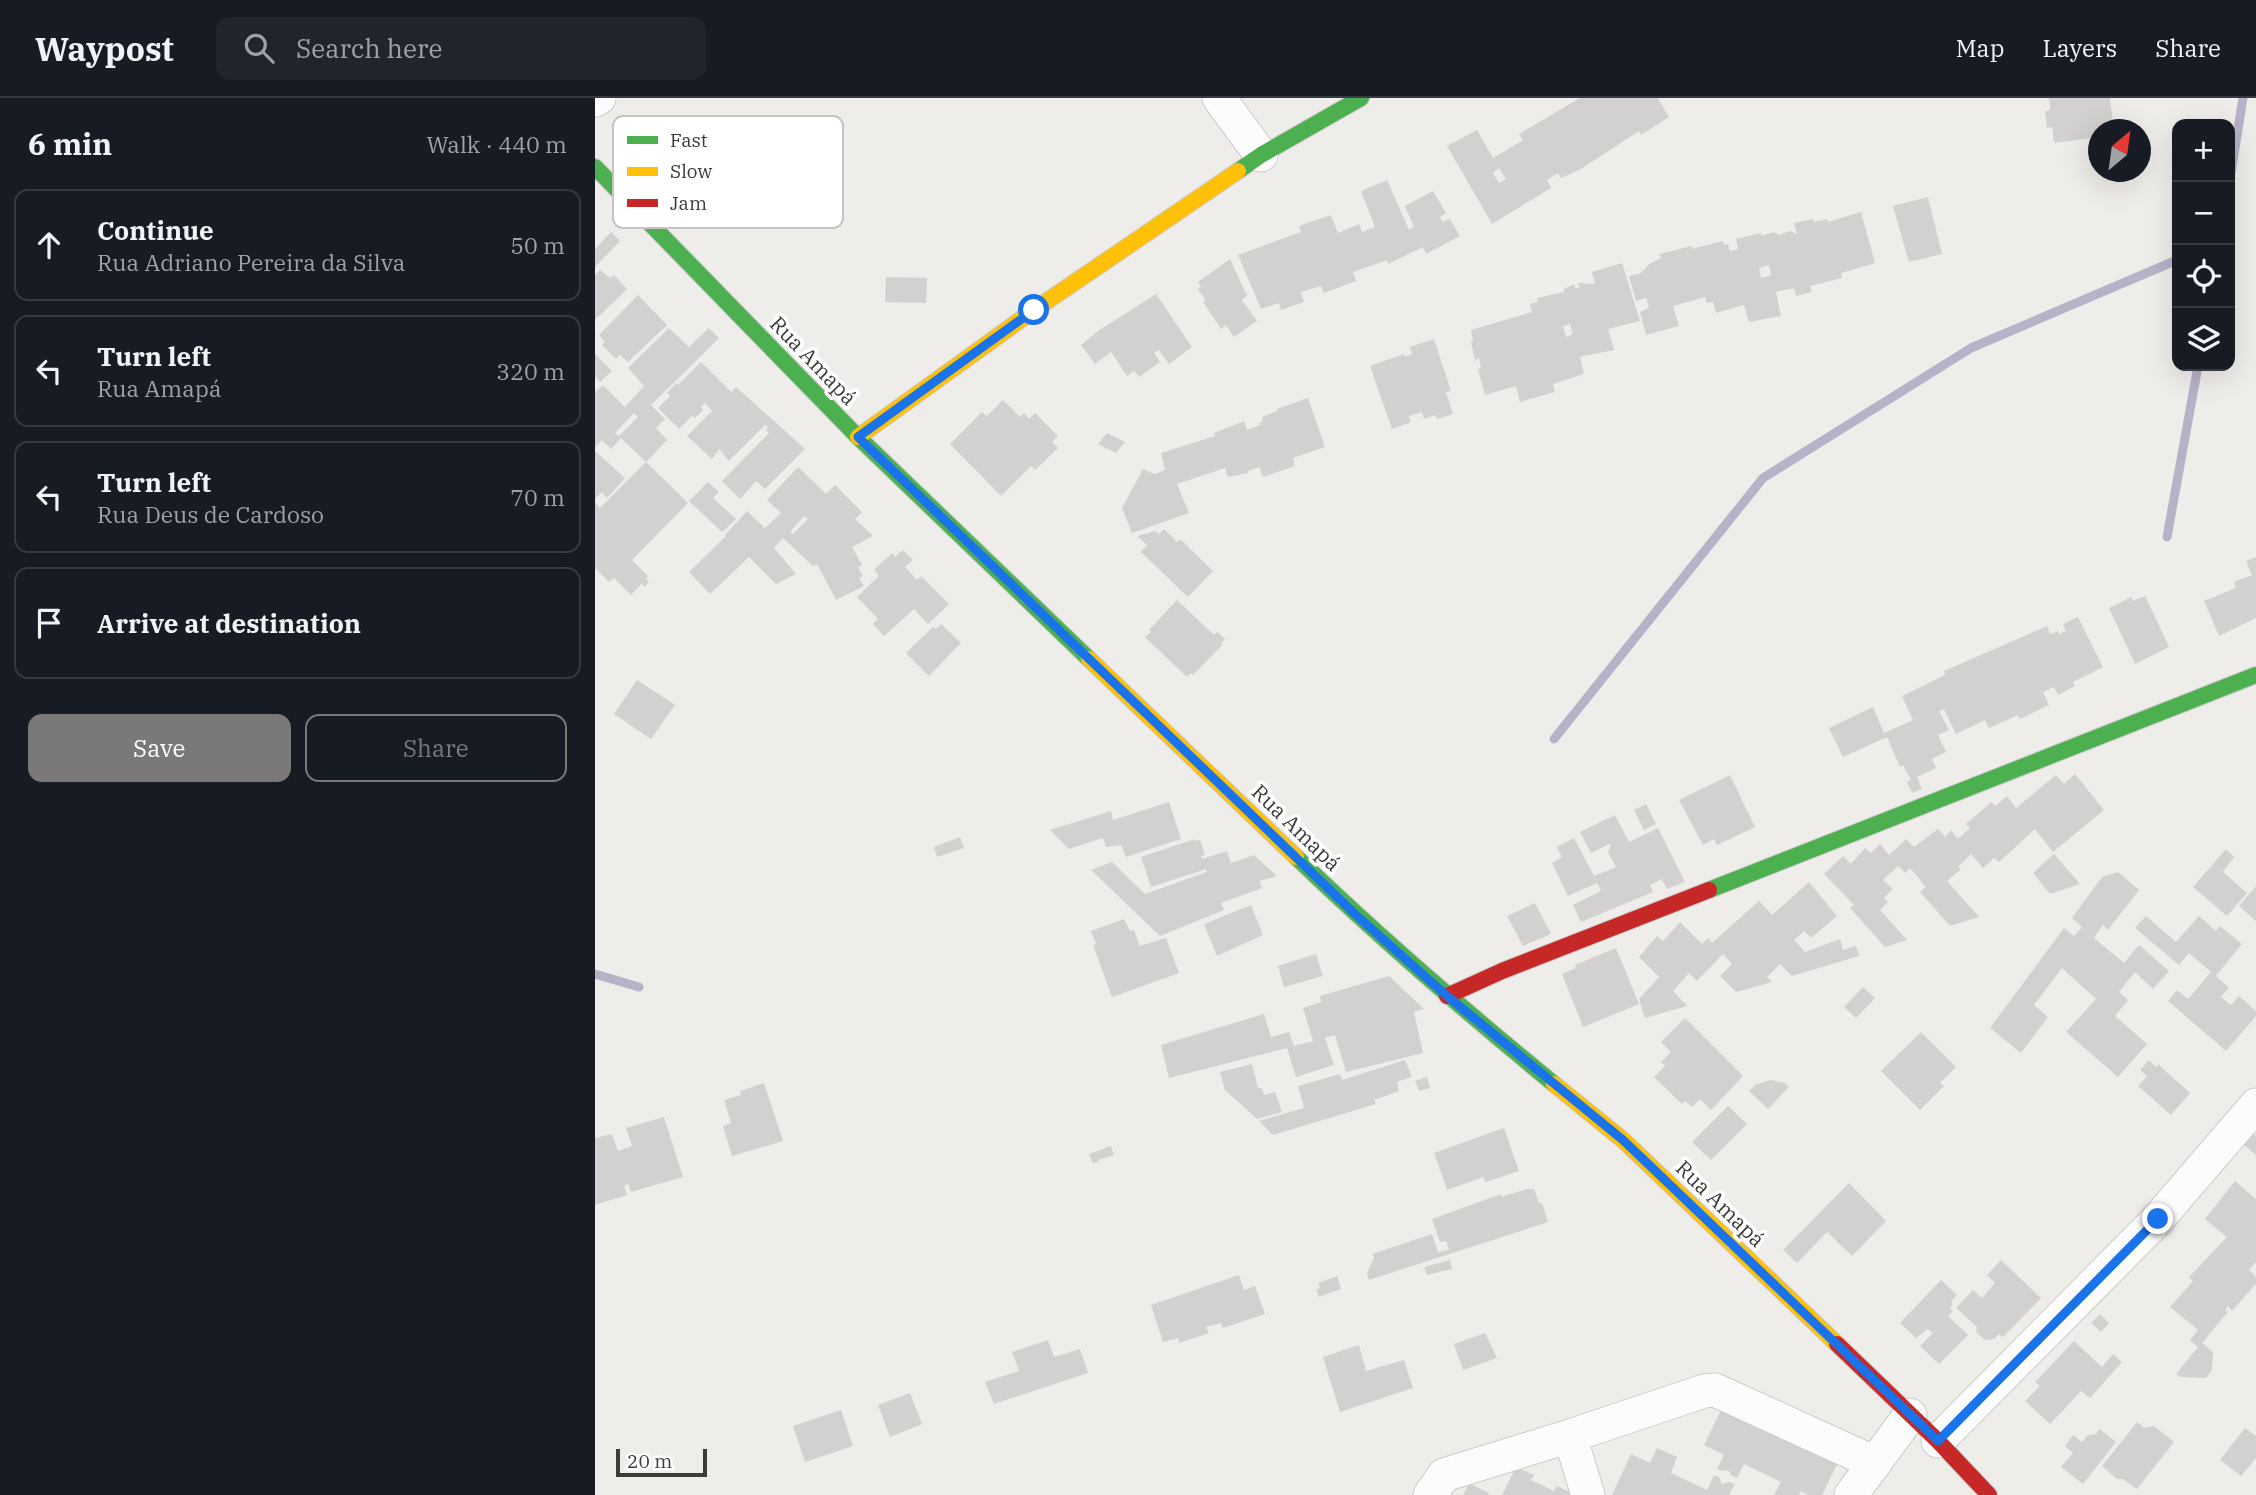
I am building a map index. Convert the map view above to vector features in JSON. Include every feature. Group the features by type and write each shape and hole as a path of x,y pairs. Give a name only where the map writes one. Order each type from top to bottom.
{"street":[{"path":"1219,98 1261,155"},
{"path":"858,437 1034,310 1261,155 1361,98"},
{"name":"Rua Amapá","path":"595,167 613,185"},
{"name":"Rua Amapá","path":"654,228 858,437 1356,915 1447,996 1623,1140 1938,1441 1989,1495"},
{"path":"1447,996 1502,971 2256,676"},
{"path":"1938,1441 2158,1219 2256,1105"},
{"path":"1430,1495 1444,1475 1703,1391 1715,1390 1875,1463"},
{"path":"1851,1495 1910,1415"},
{"path":"1570,1436 1588,1495"}],"building":[{"path":"1580,98 1658,98 1669,117 1641,135 1639,131 1581,169 1561,178 1558,173 1547,180 1551,188 1492,224 1447,146 1477,130 1493,158 1523,140 1519,134","holes":["1499,168 1506,179 1499,183 1493,173"]},
{"path":"2049,98 2110,98 2113,119 2088,119 2088,138 2054,143 2052,127 2047,128 2045,111 2050,110"},
{"path":"1387,180 1409,230 1414,227 1405,206 1433,191 1446,213 1440,217 1443,222 1450,219 1460,236 1426,254 1423,247 1388,264 1387,260 1353,272 1356,281 1324,293 1321,286 1301,292 1304,302 1281,310 1279,303 1261,309 1238,255 1301,232 1299,226 1331,215 1338,233 1359,224 1362,232 1375,227 1361,191"},
{"path":"1928,197 1942,254 1909,262 1893,206"},
{"path":"1861,212 1875,263 1841,273 1842,278 1810,286 1812,292 1796,296 1794,288 1776,292 1781,316 1749,322 1744,305 1716,313 1713,302 1707,303 1705,297 1673,306 1679,326 1646,335 1640,312 1649,308 1646,298 1636,301 1629,276 1641,273 1649,264 1661,258 1659,254 1723,241 1724,245 1728,244 1730,251 1738,249 1736,239 1761,233 1761,236 1790,231 1797,234 1794,223 1813,219 1814,222 1827,219 1828,222","holes":["1769,265 1771,275 1761,278 1759,268"]},
{"path":"611,232 620,241 595,267 595,249"},
{"path":"1230,259 1247,296 1242,300 1257,321 1234,337 1226,325 1221,329 1203,302 1206,301 1198,289 1201,287 1198,282"},
{"path":"1622,263 1640,321 1608,329 1614,350 1580,357 1584,374 1553,384 1555,392 1520,402 1516,386 1485,395 1478,369 1481,368 1479,358 1475,360 1471,342 1471,330 1532,312 1530,304 1538,302 1537,298 1564,292 1564,289 1574,284 1576,289 1580,287 1578,283 1595,284 1592,272","holes":["1570,324 1573,334 1566,337 1563,326"]},
{"path":"600,270 610,278 614,275 627,289 595,320 595,275"},
{"path":"886,277 927,278 926,303 885,302"},
{"path":"1156,294 1192,347 1169,364 1159,350 1154,353 1160,362 1139,377 1134,371 1127,376 1111,352 1095,364 1081,345"},
{"path":"638,295 667,325 628,362 620,355 616,359 602,345 605,342 599,335"},
{"path":"669,328 689,347 709,328 719,338 651,405 665,419 656,428 667,440 646,462 621,438 611,449 602,440 595,448 595,392 603,385 625,407 644,386 628,368","holes":["634,413 638,417 619,436 615,433"]},
{"path":"1434,339 1451,391 1446,392 1453,414 1437,419 1435,415 1424,419 1422,412 1409,416 1411,422 1392,429 1370,366 1404,354 1405,357 1412,354 1410,347"},
{"path":"595,354 612,371 600,382 595,376"},
{"path":"701,362 731,392 736,387 805,449 765,489 756,481 740,499 722,481 769,433 766,430 768,427 765,425 729,461 719,449 712,459 687,436 712,411 705,403 701,407 703,410 695,418 692,416 679,429 658,408 670,396 667,393 676,383 678,385"},
{"path":"1308,398 1325,447 1293,458 1295,466 1263,477 1259,467 1248,473 1228,477 1225,468 1177,484 1189,513 1132,533 1122,508 1143,469 1155,474 1165,470 1161,453 1215,436 1214,433 1244,421 1247,430 1260,425 1262,417 1277,409"},
{"path":"1003,400 1020,417 1024,413 1029,419 1035,413 1058,436 1052,442 1058,448 1035,470 1031,466 1001,496 950,444 982,412 987,416"},
{"path":"1107,433 1125,442 1116,453 1098,444"},
{"path":"595,451 625,478 607,498 602,492 595,499"},
{"path":"646,462 688,503 632,560 648,576 646,579 649,582 644,587 642,583 631,595 614,578 609,582 595,568 595,502 600,508"},
{"path":"798,467 826,494 835,485 862,512 855,519 873,536 852,547 862,565 858,567 863,576 859,578 864,586 836,600 817,564 813,566 783,538 774,548 796,574 776,584 749,557 710,594 689,572 747,511 765,528 781,513 767,500","holes":["804,516 808,519 793,534 790,532"]},
{"path":"708,482 719,492 713,498 736,519 722,532 689,501"},
{"path":"1164,529 1177,542 1180,539 1213,571 1188,597 1141,552 1147,545 1137,536 1155,531 1159,534"},
{"path":"903,550 913,560 905,567 917,580 921,576 949,604 928,624 914,609 884,636 873,624 878,619 857,597 879,576 874,570 892,553 895,557"},
{"path":"2256,557 2256,618 2219,636 2204,601 2236,588 2234,582 2252,575 2246,561"},
{"path":"2145,596 2169,647 2135,664 2109,608 2131,597 2133,601"},
{"path":"1177,600 1214,635 1217,632 1225,639 1193,675 1191,673 1187,677 1145,637"},
{"path":"2078,617 2103,667 2073,682 2075,686 2058,695 2054,687 2043,692 2049,705 2020,719 2018,715 1989,728 1985,720 1956,734 1944,709 1939,711 1949,730 1938,735 1946,752 1932,759 1936,768 1917,777 1922,789 1912,793 1907,782 1911,780 1903,765 1900,767 1887,737 1843,757 1829,728 1873,707 1884,733 1913,720 1902,696 1945,675 1944,671 2047,626 2050,634 2066,631 2063,624"},
{"path":"941,624 961,643 929,676 906,653 933,627 936,629"},
{"path":"637,680 675,705 651,739 614,714"},
{"path":"2075,774 2104,810 2053,852 2035,829 1999,862 1994,858 1983,868 1971,854 1958,867 1961,869 1947,881 1979,917 1950,926 1920,892 1926,887 1910,868 1905,873 1898,866 1883,880 1893,889 1884,898 1888,902 1880,910 1907,940 1885,947 1850,908 1854,905 1824,874 1843,856 1851,864 1865,848 1871,853 1880,844 1889,855 1906,839 1914,847 1938,829 1945,837 1951,830 1958,839 1970,828 1966,824 1991,802 1995,806 2007,796 2016,808 2056,775 2064,784"},
{"path":"1730,775 1755,827 1717,845 1714,839 1703,845 1679,800"},
{"path":"1169,802 1181,839 1126,857 1121,845 1106,847 1103,838 1069,849 1050,830 1111,811 1113,820"},
{"path":"1646,804 1656,824 1644,830 1634,810"},
{"path":"1615,815 1629,842 1658,828 1685,882 1667,889 1662,879 1650,885 1653,892 1581,922 1573,905 1601,891 1597,883 1568,896 1552,863 1562,857 1557,847 1574,838 1594,876 1616,867 1608,852 1611,843 1591,853 1580,832"},
{"path":"960,837 964,848 937,857 934,847"},
{"path":"1195,839 1200,840 1205,855 1201,856 1202,859 1227,851 1231,863 1254,855 1277,876 1259,881 1262,888 1221,903 1224,910 1160,936 1091,870 1112,862 1145,894 1207,872 1206,869 1151,887 1141,857"},
{"path":"2226,849 2234,857 2223,872 2247,893 2227,916 2193,887"},
{"path":"2054,854 2080,884 2050,894 2033,873"},
{"path":"2118,872 2139,890 2108,930 2103,925 2094,938 2124,963 2139,945 2169,971 2153,989 2135,972 2119,992 2128,1000 2115,1016 2147,1044 2118,1077 2066,1032 2096,999 2062,968 2034,1005 2048,1017 2021,1053 1990,1028 2064,928 2074,936 2082,927 2072,918 2102,877"},
{"path":"1809,882 1837,916 1811,938 1804,931 1794,940 1805,952 1840,939 1843,950 1856,946 1859,956 1792,976 1780,964 1767,977 1772,982 1736,992 1720,976 1732,964 1723,954 1697,981 1689,973 1673,991 1687,1006 1645,1018 1639,999 1659,977 1639,957 1657,936 1663,941 1680,922 1702,944 1708,938 1712,943 1759,901 1772,915"},
{"path":"2256,886 2256,921 2239,906"},
{"path":"1535,903 1551,934 1523,946 1507,916"},
{"path":"1251,905 1263,935 1217,956 1204,924"},
{"path":"2146,916 2176,942 2199,916 2216,931 2220,926 2242,944 2216,976 2229,988 2221,997 2231,1005 2239,996 2256,1011 2256,1016 2226,1051 2168,1001 2177,990 2188,999 2211,972 2189,953 2179,965 2135,928"},
{"path":"1124,919 1130,931 1134,930 1140,946 1166,938 1179,973 1112,997 1093,945 1096,944 1091,931"},
{"path":"1616,948 1639,1004 1583,1027 1562,974 1576,968 1575,965"},
{"path":"1316,954 1323,976 1284,987 1278,966"},
{"path":"1389,976 1424,1009 1414,1012 1423,1053 1346,1072 1335,1035 1325,1038 1334,1065 1296,1077 1287,1048 1169,1078 1161,1045 1264,1014 1271,1037 1289,1032 1294,1046 1313,1041 1303,1008 1321,1002 1320,996"},
{"path":"1863,987 1875,998 1856,1018 1844,1007"},
{"path":"1685,1018 1743,1076 1711,1110 1700,1099 1692,1107 1685,1101 1682,1104 1654,1077 1665,1066 1661,1062 1671,1052 1661,1042"},
{"path":"1921,1032 1956,1067 1940,1083 1944,1086 1920,1110 1881,1071"},
{"path":"1405,1060 1412,1077 1397,1082 1399,1091 1374,1100 1376,1104 1273,1135 1259,1121 1304,1108 1298,1086 1340,1074 1342,1080"},
{"path":"2149,1060 2156,1067 2158,1064 2190,1093 2171,1115 2138,1086 2147,1076 2140,1070"},
{"path":"1252,1064 1258,1088 1262,1088 1264,1095 1275,1092 1282,1112 1257,1119 1225,1090 1220,1072"},
{"path":"1427,1077 1430,1088 1419,1091 1415,1081"},
{"path":"1771,1080 1785,1083 1789,1087 1768,1109 1749,1091 1755,1085"},
{"path":"764,1083 783,1141 732,1156 723,1126 731,1123 724,1100"},
{"path":"1728,1106 1747,1124 1711,1160 1692,1142"},
{"path":"664,1117 683,1177 631,1192 628,1184 624,1186 627,1195 595,1205 595,1138 612,1134 618,1151 632,1146 626,1128"},
{"path":"1504,1128 1519,1171 1486,1182 1483,1177 1447,1190 1434,1153"},
{"path":"2254,1134 2256,1136 2256,1155 2244,1145"},
{"path":"1111,1146 1114,1155 1093,1163 1089,1154"},
{"path":"2235,1181 2256,1199 2256,1262 2249,1270 2256,1277 2256,1284 2232,1311 2228,1306 2225,1310 2228,1312 2202,1343 2213,1352 2212,1370 2206,1378 2181,1377 2176,1374 2198,1347 2190,1340 2198,1330 2170,1307 2193,1281 2189,1277 2227,1237 2205,1219"},
{"path":"1849,1183 1886,1221 1852,1256 1827,1232 1797,1263 1783,1250"},
{"path":"1534,1189 1548,1222 1369,1280 1367,1273 1374,1258 1372,1254 1432,1234 1438,1252 1449,1250 1446,1241 1440,1242 1432,1219 1501,1194 1501,1197"},
{"path":"1450,1260 1452,1269 1427,1275 1424,1267"},
{"path":"2001,1260 2041,1298 2003,1337 1999,1334 1994,1339 1985,1340 1976,1332 1977,1327 1956,1308 1973,1290 1982,1298 1995,1283 1987,1275"},
{"path":"1239,1275 1244,1290 1255,1286 1265,1314 1223,1328 1221,1323 1206,1327 1209,1333 1179,1343 1178,1338 1163,1342 1151,1305"},
{"path":"1337,1276 1341,1289 1319,1297 1316,1290 1320,1288 1318,1283"},
{"path":"1941,1280 1957,1295 1951,1301 1953,1304 1950,1308 1953,1311 1948,1316 1968,1335 1939,1364 1920,1346 1933,1333 1928,1329 1916,1338 1900,1323"},
{"path":"2100,1314 2109,1323 2101,1332 2091,1323"},
{"path":"1485,1333 1497,1358 1463,1370 1454,1344"},
{"path":"1048,1340 1054,1357 1080,1349 1088,1373 994,1404 985,1382 1019,1371 1012,1352"},
{"path":"2074,1341 2102,1367 2113,1354 2122,1362 2090,1398 2081,1391 2050,1424 2025,1401 2040,1386 2035,1382"},
{"path":"1359,1345 1366,1371 1404,1360 1413,1388 1340,1412 1323,1357"},
{"path":"910,1393 922,1424 890,1437 878,1405"},
{"path":"1727,1398 1842,1454 1822,1495 1808,1495 1801,1491 1799,1495 1774,1495 1781,1482 1744,1464 1737,1478 1728,1470 1717,1469 1724,1455 1704,1445"},
{"path":"841,1410 853,1446 805,1462 793,1426"},
{"path":"2137,1422 2144,1428 2154,1426 2174,1442 2137,1489 2123,1479 2117,1479 2102,1466"},
{"path":"2245,1428 2256,1436 2256,1458 2241,1476 2220,1460"},
{"path":"2100,1429 2116,1442 2083,1484 2061,1467 2073,1453 2065,1446 2073,1435 2082,1442 2088,1435 2096,1434"},
{"path":"1657,1448 1677,1457 1671,1473 1707,1490 1714,1475 1719,1477 1722,1484 1735,1484 1729,1495 1612,1495 1631,1454 1650,1463"},
{"path":"1516,1467 1534,1475 1531,1480 1554,1491 1557,1486 1576,1495 1502,1495"},
{"path":"1469,1483 1489,1493 1488,1495 1463,1495"}],"waterway":[{"path":"2235,148 2243,98"},
{"path":"1554,739 1763,478 1971,348 2172,262"},
{"path":"2167,537 2197,371"},
{"path":"595,974 639,987"}],"traffic: fast":[{"path":"1238,171 1361,98"},
{"path":"595,167 613,185"},
{"path":"654,228 858,437 1089,659"},
{"path":"1709,890 2256,675"},
{"path":"1296,857 1423,973 1554,1084"}],"traffic: slow":[{"path":"858,437 1034,310 1238,171"},
{"path":"1089,659 1296,857"},
{"path":"1554,1084 1623,1140 1837,1344"}],"traffic: jam":[{"path":"1447,996 1502,971 1709,890"},
{"path":"1837,1344 1938,1441 1989,1495"}],"route":[{"path":"1034,310 858,437 1356,915 1447,996 1623,1140 1938,1441 2158,1219"}]}
